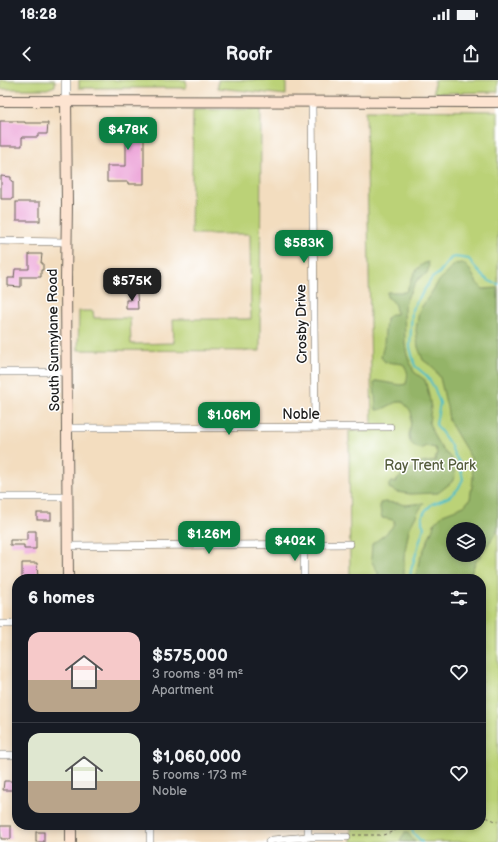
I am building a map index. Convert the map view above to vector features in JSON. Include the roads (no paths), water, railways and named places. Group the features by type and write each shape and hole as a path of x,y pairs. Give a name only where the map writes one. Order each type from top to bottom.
{"main road":[{"path":"0,101 498,102"},
{"name":"South Sunnylane Road","path":"66,101 68,574"},
{"path":"71,830 71,842"}],"street":[{"path":"66,80 66,101"},
{"name":"Crosby Drive","path":"312,102 316,427"},
{"path":"0,241 66,242"},
{"path":"0,372 67,372"},
{"name":"Noble","path":"67,428 390,427"},
{"path":"0,497 67,497"},
{"path":"68,546 350,544"},
{"path":"304,545 304,574"},
{"path":"0,624 12,624"},
{"path":"0,755 12,755"},
{"path":"150,830 150,842"},
{"path":"308,830 308,837"},
{"path":"269,842 272,840 308,837 347,837"}],"waterway":[{"path":"411,574 424,527 422,517 425,511 432,504 449,497 458,489 463,479 459,462 450,444 436,424 440,403 434,387 427,376 415,366 410,347 412,309 432,278 438,274 451,258 455,257 469,259 485,278 498,284"},
{"path":"412,830 413,833 422,842"}],"park label":[{"name":"Ray Trent Park","path":"430,465"}]}
